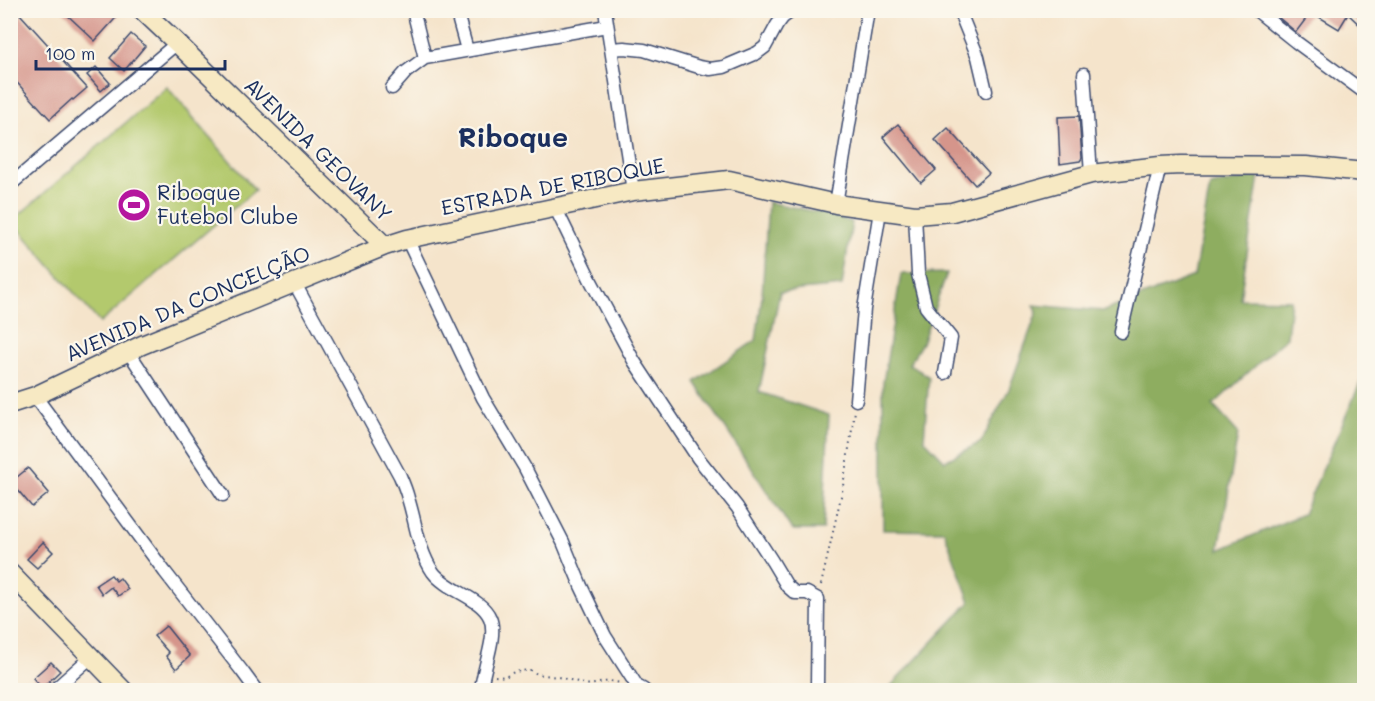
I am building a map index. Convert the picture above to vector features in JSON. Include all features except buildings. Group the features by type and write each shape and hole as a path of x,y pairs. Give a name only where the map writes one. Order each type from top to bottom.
{"main road":[{"name":"AVENIDA GEOVANY","path":"142,10 385,246"},
{"name":"ESTRADA DE RIBOQUE","path":"385,246 407,239 633,190 729,180 836,204 915,215 952,212 1091,174 1160,166 1305,166 1365,172"},
{"name":"AVENIDA DA CONCELÇÃO","path":"10,404 35,396 128,351 385,246"},
{"path":"10,573 123,690"}],"street":[{"path":"413,10 425,58"},
{"path":"456,10 467,50"},
{"path":"605,10 633,190"},
{"path":"611,49 644,50 699,67 710,69 724,67 757,53 765,46 783,17 792,10"},
{"path":"836,204 868,10"},
{"path":"960,10 978,57 986,91"},
{"path":"1256,10 1365,92"},
{"path":"392,88 406,72 425,58 607,26"},
{"path":"10,185 177,43"},
{"path":"1083,74 1091,174"},
{"path":"1121,332 1160,166"},
{"path":"555,207 634,361 698,458 737,507 787,586 795,593 807,593 818,599 817,686 815,690"},
{"path":"856,400 864,309 880,211"},
{"path":"915,215 918,274 926,307 951,338 945,373"},
{"path":"407,239 483,398 525,468 563,543 605,636 640,688"},
{"path":"294,282 400,476 408,495 423,555 435,574 446,585 471,599 490,618 491,644 481,690"},
{"path":"128,351 223,495"},
{"path":"35,396 165,572 256,690"},
{"path":"54,690 91,657"}],"path":[{"path":"818,599 842,492 856,400"},
{"path":"484,674 504,677 514,672 530,670 537,674 558,676 590,685 609,681 640,688"}],"green space":[{"name":"Riboque Futebol Clube","path":"167,87 255,190 100,323 12,221"},
{"path":"1259,176 1240,299 1291,300 1287,337 1213,405 1238,433 1219,550 1303,514 1364,374 1364,672 1347,690 887,690 970,602 944,531 883,530 883,383 901,274 947,273 922,343 909,364 929,377 924,439 945,461 981,442 1009,389 1037,312 1034,305 1104,311 1194,276 1210,186"},
{"path":"768,202 827,214 852,222 842,286 780,292 759,392 829,415 823,530 792,530 695,382 756,340 762,296"}],"place":[{"name":"Riboque Futebol Clube","path":"134,205"}],"district":[{"name":"Riboque","path":"513,138"}]}
